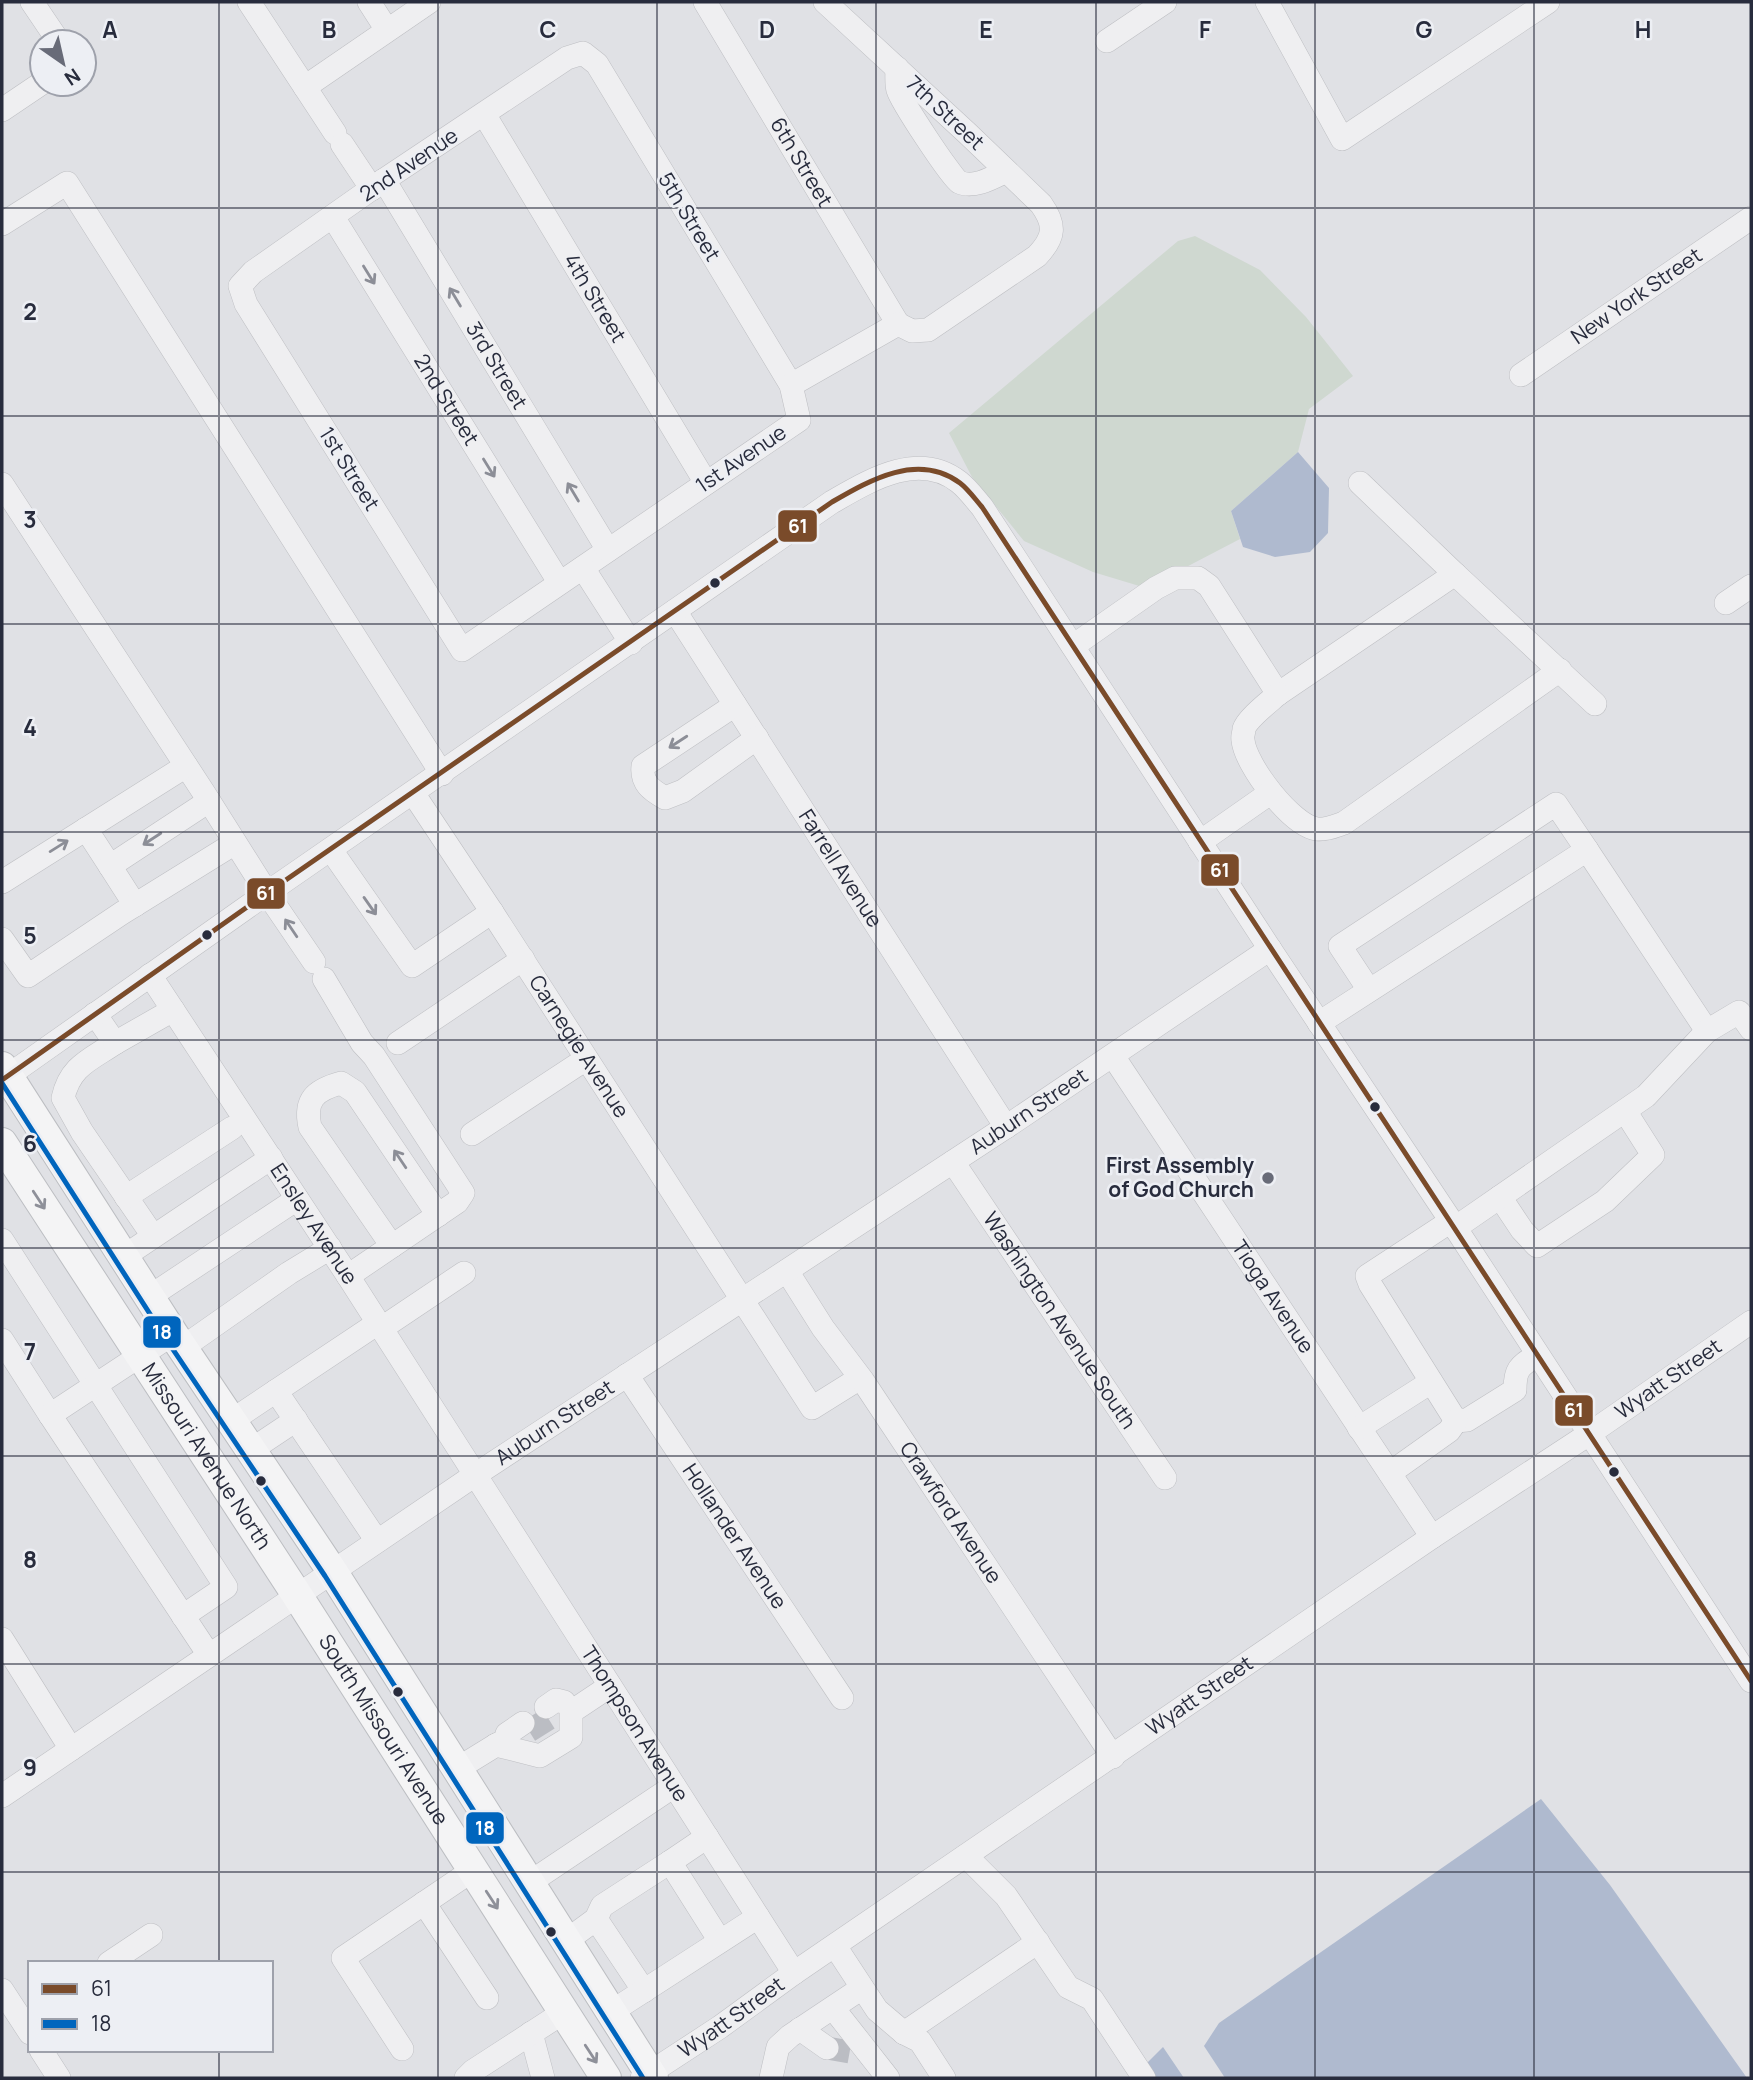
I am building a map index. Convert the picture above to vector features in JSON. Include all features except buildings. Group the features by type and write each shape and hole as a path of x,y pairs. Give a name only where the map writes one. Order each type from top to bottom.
{"main road":[{"name":"Missouri Avenue North","path":"4,1074 177,1341 332,1571"},
{"name":"Missouri Avenue North","path":"2,1143 297,1595"},
{"name":"South Missouri Avenue","path":"332,1571 611,2012 649,2077"},
{"name":"South Missouri Avenue","path":"297,1595 607,2078"}],"street":[{"path":"32,2 50,28"},
{"path":"249,2 338,139 378,185"},
{"path":"369,2 387,30"},
{"path":"305,87 429,2"},
{"name":"6th Street","path":"705,2 898,324"},
{"name":"7th Street","path":"825,2 1041,204 1049,216 1052,232 1047,245 1037,256 928,330 912,331 898,324"},
{"path":"1107,41 1165,2"},
{"path":"1267,2 1342,139 1548,2"},
{"name":"2nd Avenue","path":"240,286 253,272 378,185 567,58 583,53"},
{"name":"5th Street","path":"583,53 597,64 791,385"},
{"path":"897,68 897,89 942,161 958,181 971,184 1006,171"},
{"path":"2,110 28,92"},
{"name":"4th Street","path":"484,114 706,483"},
{"path":"2,224 68,183 442,774"},
{"name":"3rd Street","path":"378,185 608,550"},
{"name":"2nd Street","path":"333,217 559,582"},
{"name":"New York Street","path":"1521,375 1751,218"},
{"name":"1st Street","path":"240,286 246,304 462,650"},
{"path":"791,385 898,324"},
{"name":"1st Avenue","path":"462,650 799,420 791,385"},
{"path":"4,1074 95,1014 832,502 872,480 906,468 932,469 958,482 982,507 1751,1681"},
{"path":"1360,483 1595,704"},
{"path":"2,484 319,970 362,1043 374,1056 461,1188 461,1199 348,1276"},
{"path":"583,568 631,643"},
{"path":"1455,573 1278,694 1245,725 1243,740 1251,761 1270,793 1302,823 1316,829 1343,823 1560,670"},
{"path":"1073,646 1156,587 1175,578 1198,578 1209,586 1278,694"},
{"path":"1726,604 1751,586"},
{"name":"Farrell Avenue","path":"675,611 1006,1127"},
{"path":"735,705 643,766 642,775 650,789 665,798 684,790 757,738"},
{"path":"2,883 186,766"},
{"name":"Carnegie Avenue","path":"413,793 812,1408 860,1378"},
{"path":"1200,842 1270,793"},
{"path":"110,866 209,802"},
{"path":"1369,990 1340,946 1556,804 1707,1031"},
{"path":"86,829 110,866 128,909"},
{"path":"2,939 28,976 128,909 235,843"},
{"path":"331,850 412,966 492,912"},
{"path":"1318,1023 1587,850"},
{"name":"Auburn Street","path":"2,1796 475,1475 1006,1127 1270,949"},
{"path":"398,1043 523,960"},
{"name":"Ensley Avenue","path":"150,975 167,1014 264,1162 298,1199 475,1475"},
{"path":"1456,1421 1367,1276 1500,1196 1646,1096 1707,1031 1739,1012 1751,1029"},
{"path":"95,1014 115,1043"},
{"path":"123,1257 264,1162 232,1128 167,1014 115,1043 74,1071 66,1083 63,1098 82,1132 153,1236"},
{"name":"Tioga Avenue","path":"1113,1056 1432,1537"},
{"path":"472,1135 586,1059"},
{"path":"392,1246 310,1127 307,1112 310,1100 328,1086 341,1083 355,1093 438,1215"},
{"path":"1500,1196 1522,1230 1537,1246 1605,1201 1653,1155 1625,1111"},
{"path":"126,1197 232,1128"},
{"path":"54,1148 82,1132"},
{"name":"Washington Avenue South","path":"953,1162 1165,1478"},
{"path":"149,1297 298,1199"},
{"path":"2,1240 226,1587 183,1616"},
{"path":"50,1415 140,1356 177,1341 330,1248"},
{"name":"Crawford Avenue","path":"786,1271 1113,1757"},
{"path":"231,1421 464,1273"},
{"name":"Wyatt Street","path":"649,2077 794,1973 1751,1322"},
{"path":"2,1340 209,1655"},
{"path":"1390,1473 1449,1431 1456,1421 1467,1420 1515,1390 1515,1374 1521,1365 1537,1355"},
{"name":"Hollander Avenue","path":"627,1376 842,1698"},
{"path":"1359,1428 1431,1382"},
{"path":"276,1391 377,1541"},
{"path":"251,1450 296,1420"},
{"name":"Thompson Avenue","path":"475,1475 794,1973"},
{"path":"2,1639 71,1749"},
{"path":"501,1742 540,1756 571,1737 558,1709 610,1686"},
{"path":"457,1769 501,1742 507,1734 526,1727"},
{"path":"529,1883 674,1786"},
{"path":"566,1941 596,1919 602,1906 707,1838"},
{"path":"966,1856 1006,1896 1068,1987 1092,1999 1144,2078"},
{"path":"670,1862 720,1941"},
{"path":"402,2049 343,1958 473,1870"},
{"path":"424,1903 487,1998"},
{"path":"611,2012 758,1917"},
{"path":"596,1919 644,1991"},
{"path":"111,1961 151,1935"},
{"path":"904,2033 1038,1942"},
{"path":"835,1946 877,2010 904,2033 920,2041 944,2078"},
{"path":"771,2078 778,2047 862,1988"},
{"path":"2,1990 27,2022"},
{"path":"833,2008 863,2054 888,2078"},
{"path":"470,2075 564,2012"},
{"path":"800,2029 827,2048"},
{"path":"531,2033 543,2078"},
{"path":"42,2052 59,2078"}],"shaded area":[{"path":"1195,236 1260,270 1306,317 1353,376 1309,409 1298,452 1231,511 1240,539 1146,588 1093,572 1024,541 972,477 949,433 1178,241"}],"water":[{"path":"1298,452 1329,488 1328,533 1310,552 1275,557 1243,547 1231,511"},
{"path":"1541,1799 1610,1885 1747,2078 1225,2078 1204,2046 1219,2023"},
{"path":"1163,2047 1184,2078 1153,2078 1145,2065"}],"tunnel":[{"path":"529,1731 553,1716"},
{"path":"827,2048 855,2053"}],"transit line":[{"name":"61","path":"2,1080 832,502 862,485 894,473 928,470 944,474 963,485 982,507 1751,1681"},
{"name":"18","path":"2,1083 166,1339 325,1576 643,2078"}],"place":[{"name":"First Assembly of God Church","path":"1268,1178"}]}
